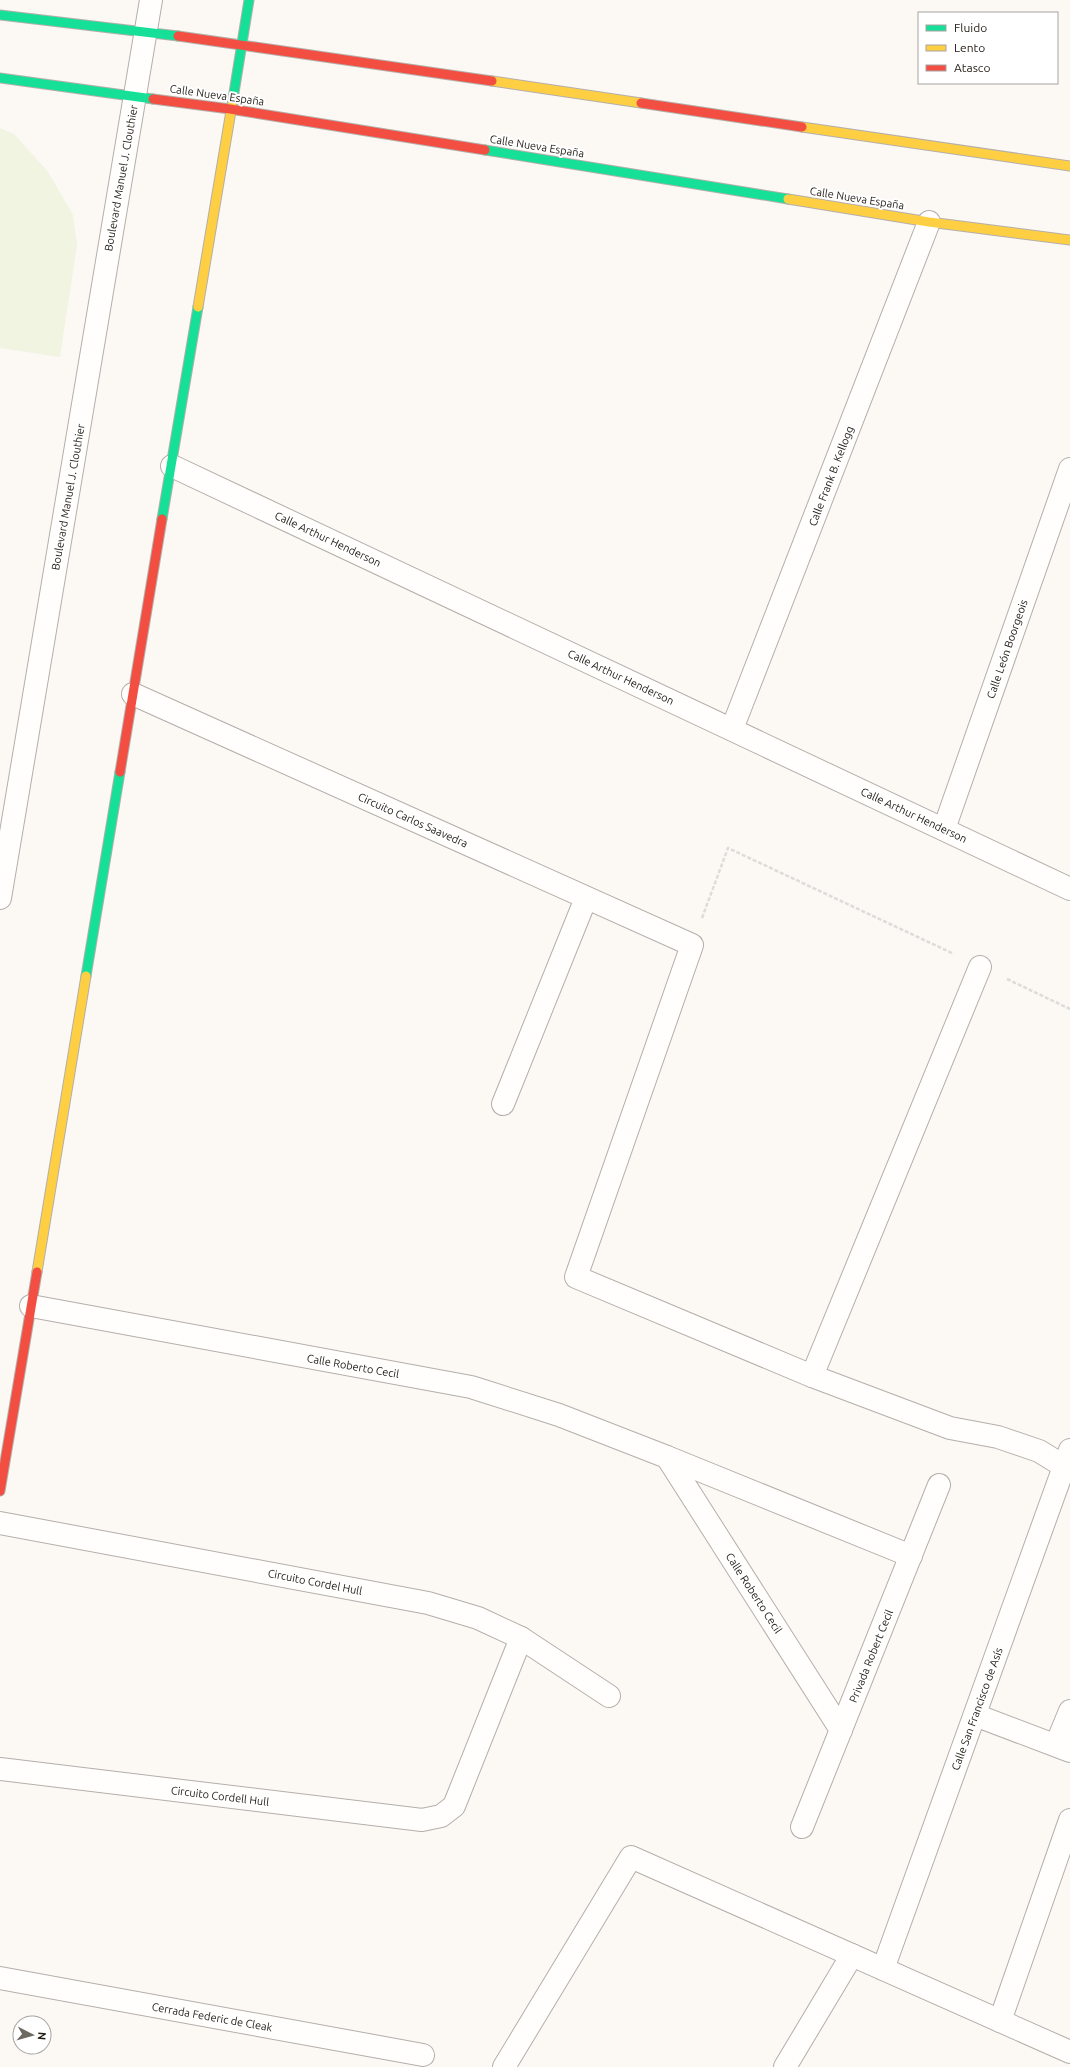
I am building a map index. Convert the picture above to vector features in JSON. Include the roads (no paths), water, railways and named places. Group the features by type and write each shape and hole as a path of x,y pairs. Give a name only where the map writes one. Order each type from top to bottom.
{"street":[{"name":"Boulevard Manuel J. Clouthier","path":"0,898 151,0"},
{"path":"0,1491 172,466 248,0"},
{"path":"0,15 146,31 241,44 1070,166"},
{"name":"Calle Nueva España","path":"0,78 230,109 930,222 1070,240"},
{"name":"Calle Frank B. Kellogg","path":"732,729 930,222"},
{"name":"Calle Arthur Henderson","path":"172,466 1070,889"},
{"name":"Calle León Boorgeois","path":"944,829 1070,469"},
{"name":"Circuito Carlos Saavedra","path":"133,694 692,945 576,1277 812,1376"},
{"path":"503,1104 586,898"},
{"path":"980,967 812,1376 950,1428 998,1436 1068,1462"},
{"name":"Calle Roberto Cecil","path":"31,1306 471,1387 559,1415 911,1556"},
{"name":"Calle Roberto Cecil","path":"667,1457 841,1730"},
{"name":"Calle San Francisco de Asís","path":"883,1969 1068,1462"},
{"name":"Privada Robert Cecil","path":"802,1827 939,1485"},
{"name":"Circuito Cordel Hull","path":"0,1522 428,1603 478,1618 521,1638 609,1696"},
{"name":"Circuito Cordell Hull","path":"0,1769 422,1820 440,1816 454,1806 521,1638"},
{"path":"975,1715 1063,1748 1070,1711"},
{"path":"1000,2021 1070,1820"},
{"path":"504,2067 631,1856 1070,2052"},
{"path":"785,2067 852,1955"},
{"name":"Cerrada Federic de Cleak","path":"0,1978 423,2055"}]}
